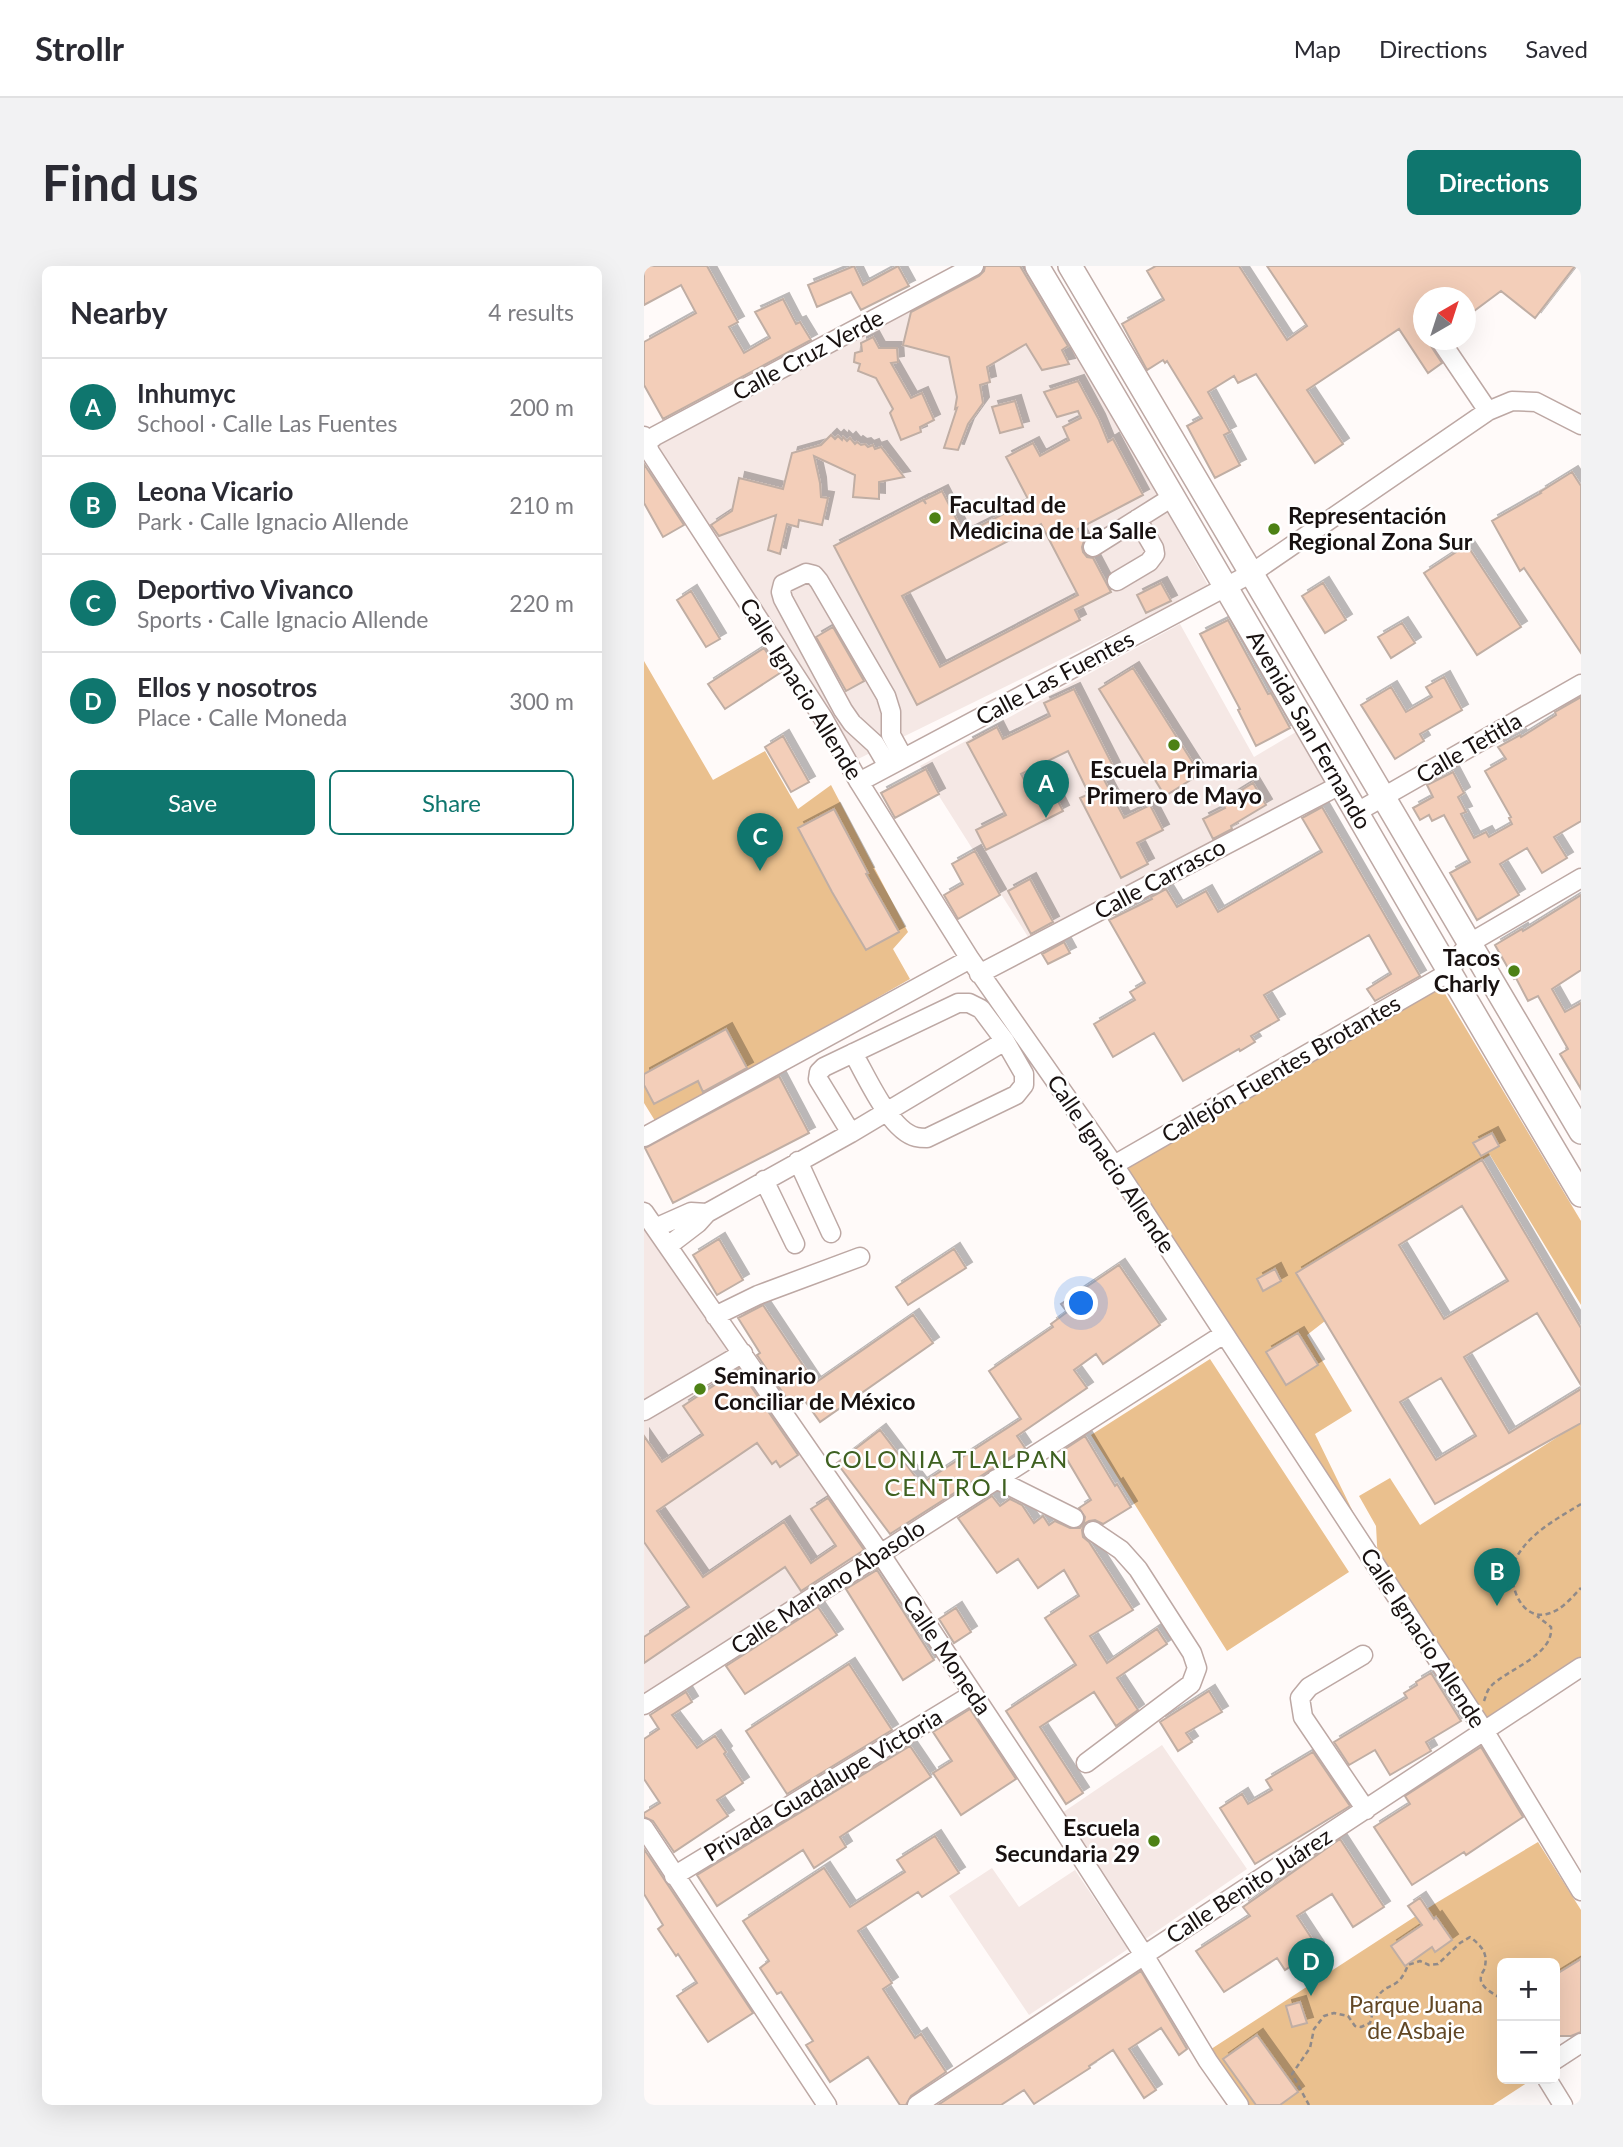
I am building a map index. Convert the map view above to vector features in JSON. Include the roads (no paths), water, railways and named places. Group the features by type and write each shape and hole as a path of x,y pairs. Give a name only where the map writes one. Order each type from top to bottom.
{"main road":[{"name":"Avenida San Fernando","path":"1037,266 1342,784 1448,973 1581,1195"},
{"name":"Avenida San Fernando","path":"1070,266 1581,1132"}],"street":[{"name":"Calle Cruz Verde","path":"645,442 974,266"},
{"path":"1447,350 1488,411"},
{"name":"Calle Las Fuentes","path":"859,782 1252,573 1488,411 1512,401 1536,402 1581,425"},
{"name":"Calle Ignacio Allende","path":"645,442 822,718 859,782 975,966 1114,1165 1480,1725 1581,1891"},
{"path":"1093,547 1174,496"},
{"path":"1117,581 1149,562 1155,554 1137,519"},
{"path":"806,573 814,575 819,581 886,696 891,712 895,762 852,723 843,710 783,599 783,584 806,573"},
{"name":"Calle Tetitla","path":"1357,811 1581,684"},
{"name":"Calle Carrasco","path":"644,1137 975,966 1342,784"},
{"path":"1448,973 1468,944 1581,878"},
{"name":"Callejón Fuentes Brotantes","path":"1114,1165 1448,973"},
{"path":"851,1133 818,1079 819,1072 824,1067 853,1053 958,1003 969,1003 981,1009 1005,1041 1024,1074 1024,1085 1016,1095 927,1138 916,1137 904,1131 887,1111 853,1053"},
{"path":"667,1246 707,1213 851,1133 1005,1041"},
{"path":"798,1161 831,1233"},
{"path":"764,1180 795,1244"},
{"name":"Calle Moneda","path":"644,1212 880,1553 1144,1955 1208,2061 1239,2105"},
{"path":"655,1228 691,1212 707,1213"},
{"path":"715,1316 758,1295 860,1258"},
{"name":"Calle Mariano Abasolo","path":"644,1704 1224,1334"},
{"path":"644,1411 743,1353"},
{"path":"996,1479 1073,1518"},
{"path":"1086,1763 1191,1684 1197,1668 1192,1653 1138,1569 1121,1550 1093,1531"},
{"path":"1363,1655 1309,1687 1300,1698 1303,1717 1366,1810"},
{"name":"Calle Benito Juárez","path":"918,2105 1366,1810 1480,1725 1581,1667"},
{"name":"Privada Guadalupe Victoria","path":"674,1876 973,1694"},
{"path":"644,1828 827,2105"},
{"path":"1560,2057 1581,2043"},
{"path":"1550,2084 1563,2105"}],"place":[{"name":"Facultad de Medicina de La Salle","path":"935,518"},
{"name":"Representación Regional Zona Sur","path":"1274,529"},
{"name":"Escuela Primaria Primero de Mayo","path":"1174,745"},
{"name":"Inhumyc","path":"1046,818"},
{"name":"Deportivo Vivanco","path":"760,871"},
{"name":"Tacos Charly","path":"1514,971"},
{"name":"Seminario Conciliar de México","path":"700,1389"},
{"name":"Leona Vicario","path":"1497,1606"},
{"name":"Escuela Secundaria 29","path":"1154,1841"},
{"name":"Ellos y nosotros","path":"1311,1996"}],"district":[{"name":"COLONIA TLALPAN CENTRO I","path":"947,1474"}],"park label":[{"name":"Parque Juana de Asbaje","path":"1416,2018"}]}
